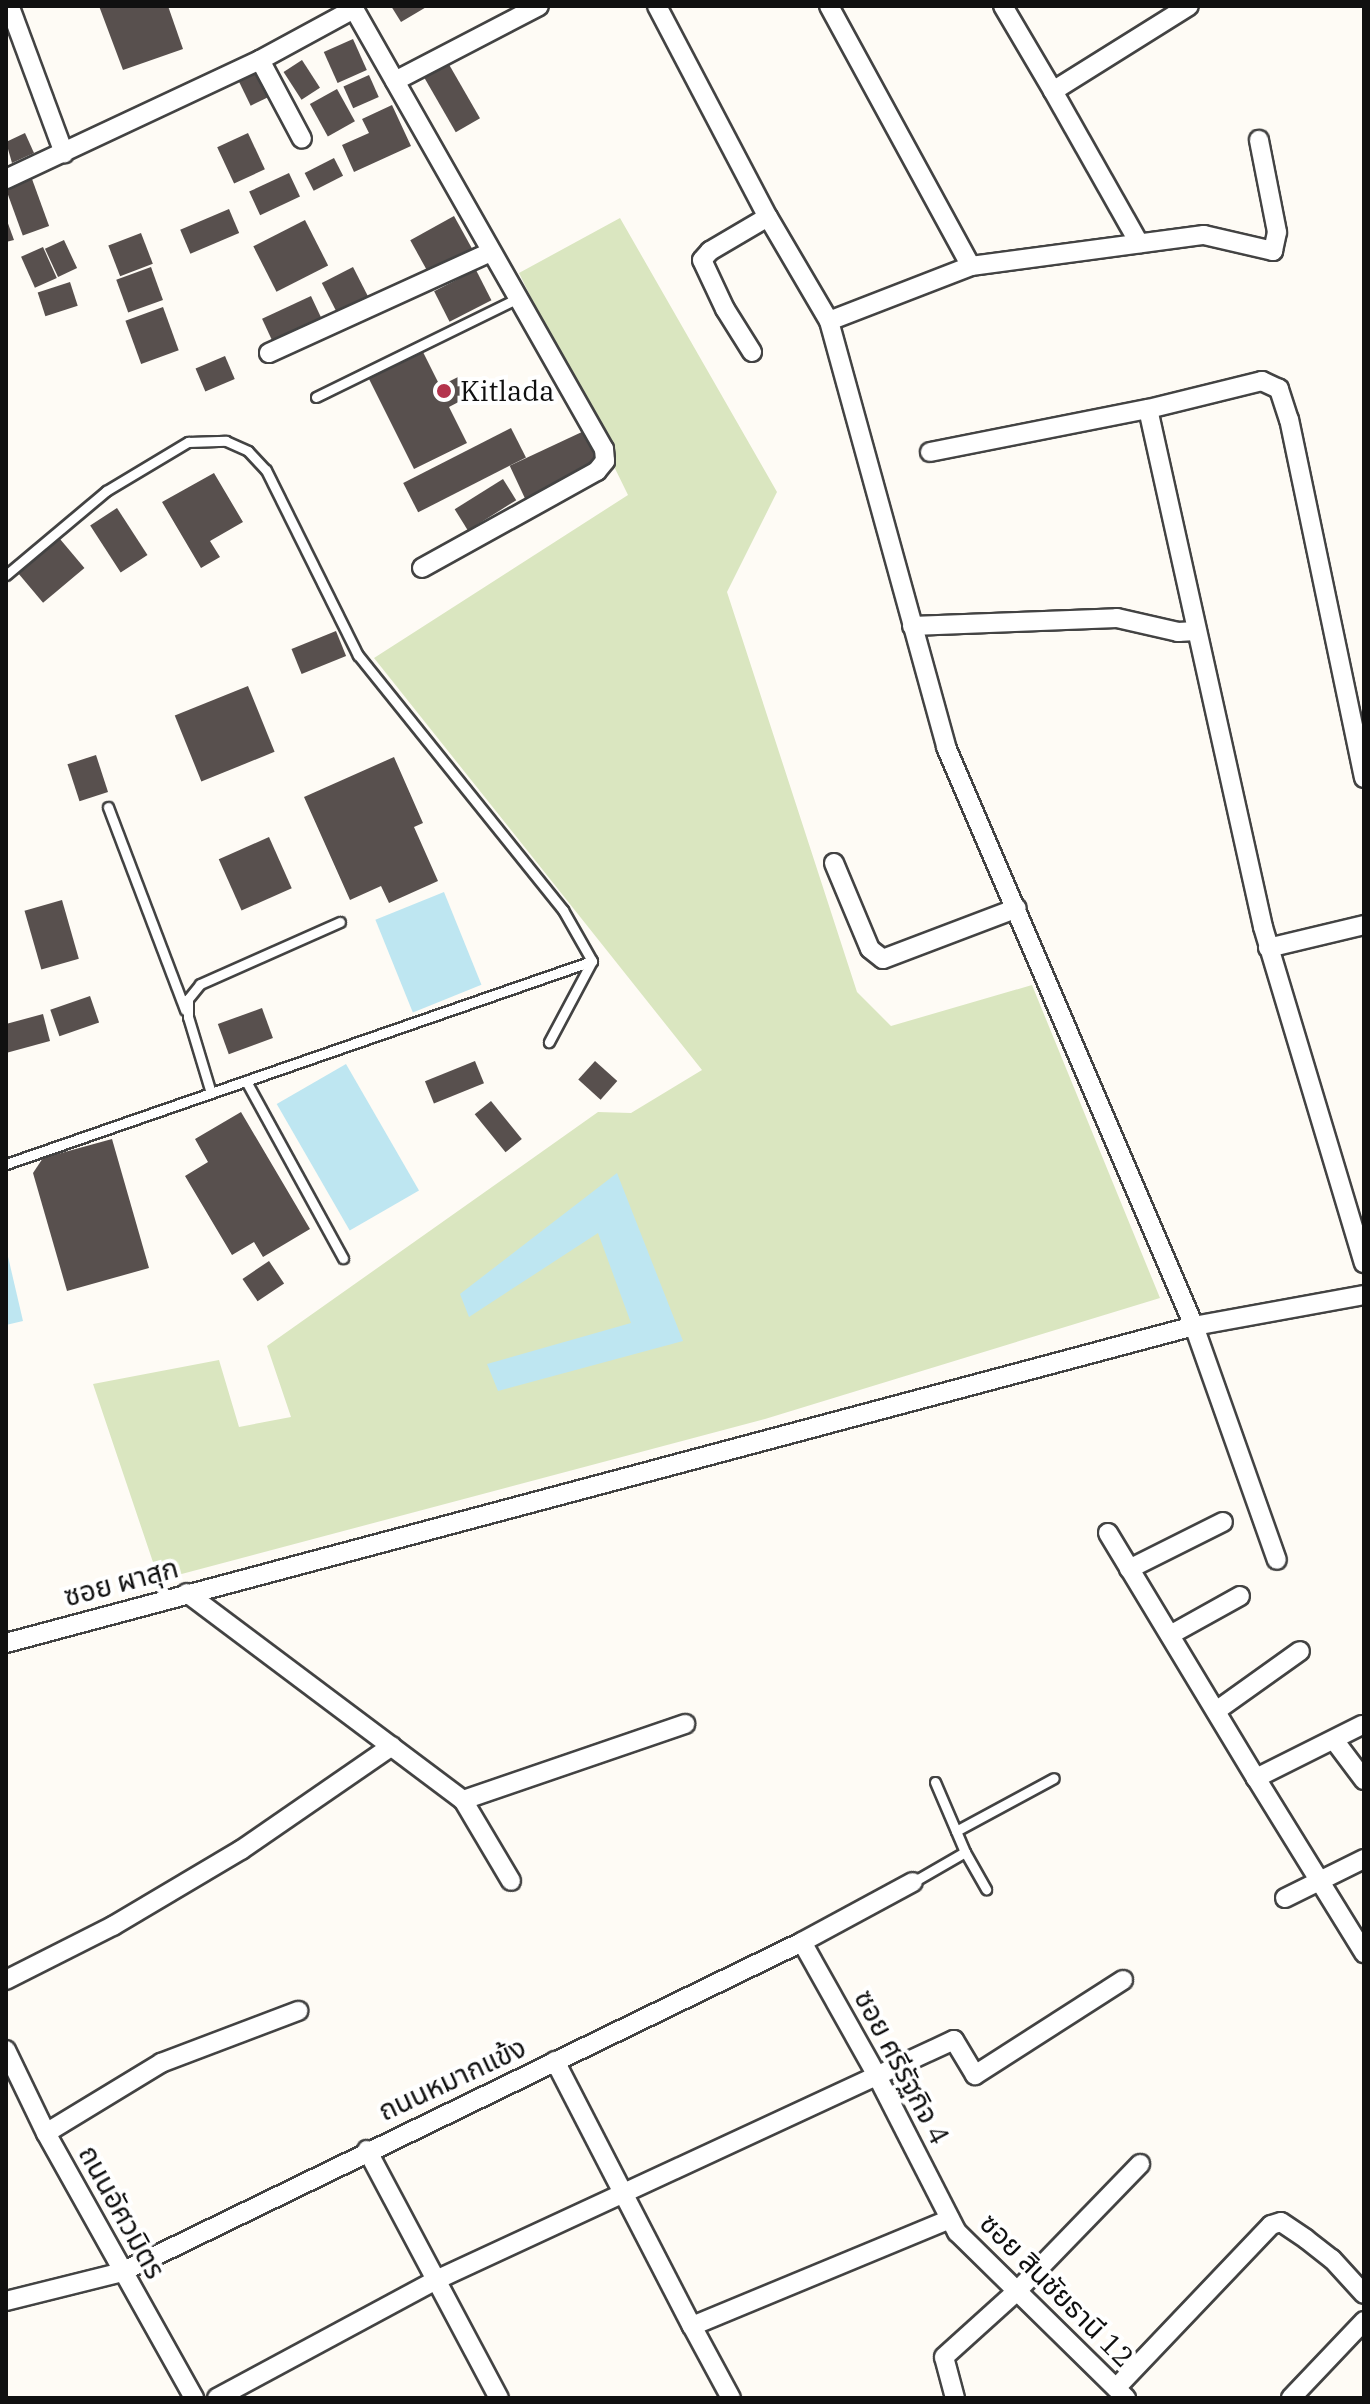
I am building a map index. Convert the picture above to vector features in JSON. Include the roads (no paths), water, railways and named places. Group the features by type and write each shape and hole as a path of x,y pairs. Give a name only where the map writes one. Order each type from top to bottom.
{"street":[{"path":"395,81 539,6"},
{"path":"657,6 768,217 829,321 946,747 1194,1326 1277,1560"},
{"path":"829,6 971,266"},
{"path":"1003,6 1139,243"},
{"path":"1053,91 1189,6"},
{"path":"6,179 260,60 354,7 604,449 605,461 597,471 422,568"},
{"path":"11,10 64,153"},
{"path":"260,60 302,139"},
{"path":"829,321 971,266 1204,235 1273,251 1277,232 1259,140"},
{"path":"752,352 725,309 702,260 710,251 768,217"},
{"path":"269,353 491,252"},
{"path":"930,452 1148,409 1262,381 1279,389 1289,420 1364,778"},
{"path":"1148,409 1268,948 1364,1263"},
{"path":"912,626 1117,618 1178,632 1196,631"},
{"path":"834,863 870,949 883,959 1017,908"},
{"path":"1268,948 1364,925"},
{"name":"ซอย ผาสุก","path":"6,1643 251,1575 1194,1326 1364,1295"},
{"path":"1129,1569 1223,1522"},
{"path":"1108,1533 1364,1953"},
{"path":"187,1593 463,1800 511,1881"},
{"path":"1170,1635 1240,1596"},
{"path":"1216,1711 1300,1651"},
{"path":"463,1800 685,1724"},
{"path":"1256,1778 1362,1725"},
{"path":"1334,1740 1364,1780"},
{"path":"6,1980 113,1926 241,1850 392,1746"},
{"path":"1285,1898 1364,1859"},
{"name":"ถนนหมากแข้ง","path":"6,2301 122,2272 367,2150 802,1942 913,1882"},
{"name":"ซอย ศรีรัฐกิจ 4","path":"802,1942 876,2074 950,2219"},
{"path":"217,2398 434,2281 954,2040 975,2075 1123,1980"},
{"path":"46,2133 161,2063 298,2011"},
{"name":"ถนนอัศวมิตร","path":"7,2054 46,2133 194,2398"},
{"path":"555,2061 731,2398"},
{"path":"367,2150 434,2281 499,2398"},
{"path":"955,2398 944,2357 1017,2291 1140,2164"},
{"path":"692,2326 950,2219"},
{"name":"ซอย สินชัยธานี 12","path":"950,2219 957,2232 1121,2393"},
{"path":"1121,2393 1271,2225 1281,2222 1306,2239 1332,2259 1364,2294"},
{"path":"1291,2398 1364,2321"}],"lane":[{"path":"316,397 518,298"},
{"path":"6,575 106,491 188,442 226,441 248,451 266,470 358,655 563,910 592,961"},
{"path":"108,807 188,1017 211,1093"},
{"path":"188,1017 188,999 200,984 340,922"},
{"path":"549,1042 592,961"},
{"path":"6,1164 592,961"},
{"path":"246,1081 343,1258"},
{"path":"956,1831 1054,1778"},
{"path":"935,1782 965,1852 986,1889"},
{"path":"913,1882 965,1852"}],"water":[{"path":"444,892 481,985 413,1012 375,920"},
{"path":"346,1064 419,1190 350,1230 277,1104"},
{"path":"617,1173 683,1341 498,1391 487,1364 631,1323 598,1233 469,1317 460,1294"},
{"path":"6,1248 23,1321 6,1325"}],"place":[{"name":"Kitlada","path":"444,391"}]}
